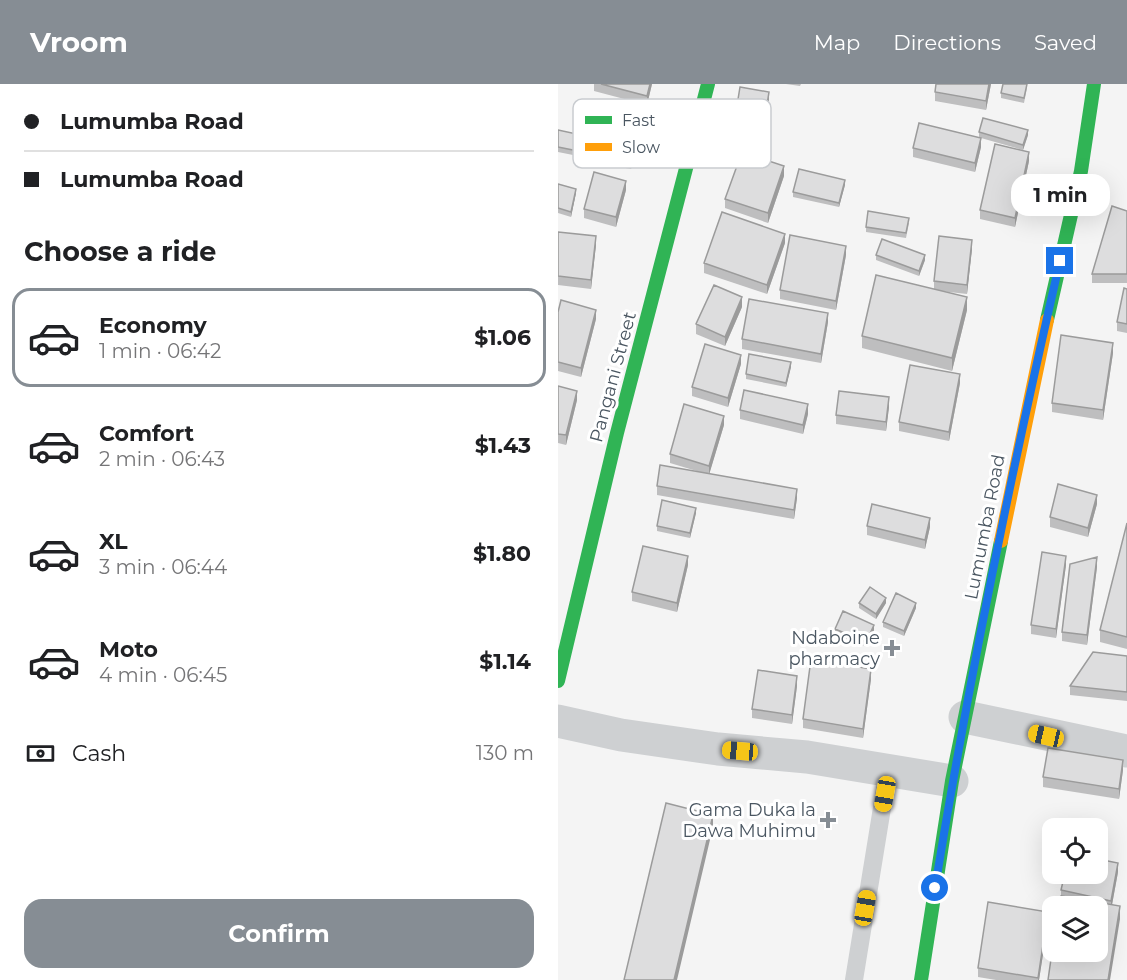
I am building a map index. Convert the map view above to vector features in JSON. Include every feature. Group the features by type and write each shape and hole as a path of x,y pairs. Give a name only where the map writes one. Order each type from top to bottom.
{"main road":[{"name":"Pangani Street","path":"704,99 708,84"},
{"name":"Lumumba Road","path":"921,980 952,781 1039,352 1081,171 1094,84"},
{"name":"Pangani Street","path":"558,681 617,433 686,168"}],"street":[{"path":"965,717 1127,752"},
{"path":"558,721 632,737 718,749 807,757 952,781"}],"lane":[{"path":"854,980 888,771"}],"building":[{"path":"601,84 650,84 647,96"},
{"path":"936,84 989,84 986,101 935,92"},
{"path":"1003,84 1027,84 1024,98 1001,93"},
{"path":"740,87 769,92 768,99 738,99"},
{"path":"983,118 1028,130 1023,145 979,132"},
{"path":"919,123 981,138 975,163 913,148"},
{"path":"558,130 573,133 573,150 558,147"},
{"path":"995,144 1029,152 1015,218 980,210"},
{"path":"771,162 784,166 768,213 725,199 736,168 771,168"},
{"path":"799,169 845,180 839,203 793,192"},
{"path":"594,172 626,181 616,217 584,209"},
{"path":"558,184 576,189 571,212 558,208"},
{"path":"1112,206 1127,211 1127,274 1092,274"},
{"path":"868,211 909,218 906,233 866,227"},
{"path":"722,212 785,234 767,285 704,263"},
{"path":"558,232 596,236 591,280 558,276"},
{"path":"790,235 846,246 836,301 780,290"},
{"path":"939,236 972,240 967,285 934,281"},
{"path":"882,239 925,255 919,271 876,255"},
{"path":"876,275 967,297 952,358 862,336"},
{"path":"714,285 742,297 725,337 696,324"},
{"path":"1124,288 1127,289 1127,324 1117,322"},
{"path":"749,299 828,313 821,354 742,339"},
{"path":"561,300 596,310 581,368 558,362 558,312"},
{"path":"1061,335 1113,343 1103,410 1052,403"},
{"path":"705,344 741,355 728,398 692,387"},
{"path":"749,354 791,362 786,383 746,374"},
{"path":"910,365 960,374 949,432 899,422"},
{"path":"558,386 577,391 566,435 558,434"},
{"path":"744,390 808,404 803,425 740,410"},
{"path":"839,391 889,397 886,422 836,415"},
{"path":"684,404 724,416 709,466 670,454"},
{"path":"660,465 797,489 794,510 657,486"},
{"path":"1058,484 1097,495 1088,528 1050,517"},
{"path":"662,500 696,508 690,533 657,526"},
{"path":"872,504 930,518 925,540 867,526"},
{"path":"1127,523 1127,637 1100,630"},
{"path":"643,546 688,556 677,603 632,592"},
{"path":"1042,552 1066,556 1056,629 1031,625"},
{"path":"1097,557 1087,635 1062,632 1070,564"},
{"path":"870,587 886,598 876,614 859,603"},
{"path":"896,593 916,603 904,631 883,622"},
{"path":"843,611 874,625 866,642 835,629"},
{"path":"1093,652 1127,656 1127,692 1070,686"},
{"path":"811,659 871,669 863,729 803,719"},
{"path":"758,670 797,676 792,715 752,709"},
{"path":"1048,748 1123,760 1119,789 1043,777"},
{"path":"666,803 713,815 674,980 624,980"},
{"path":"1108,861 1118,863 1111,901 1108,900 1108,896 1088,896 1061,890 1062,884 1108,884"},
{"path":"988,902 1042,911 1042,952 1038,978 978,968"},
{"path":"1108,904 1120,906 1108,980 1048,980 1051,962 1108,962"}],"traffic: fast":[{"path":"704,99 708,84"},
{"path":"1047,320 1081,171 1094,84"},
{"path":"558,681 617,433 686,168"},
{"path":"921,980 952,781 1001,541"}],"traffic: slow":[{"path":"1001,541 1047,320"}],"place":[{"name":"Ndaboine pharmacy","path":"892,648"},
{"name":"Gama Duka la Dawa Muhimu","path":"828,820"}],"route":[{"path":"935,888 952,781 1039,352 1060,261"}]}
